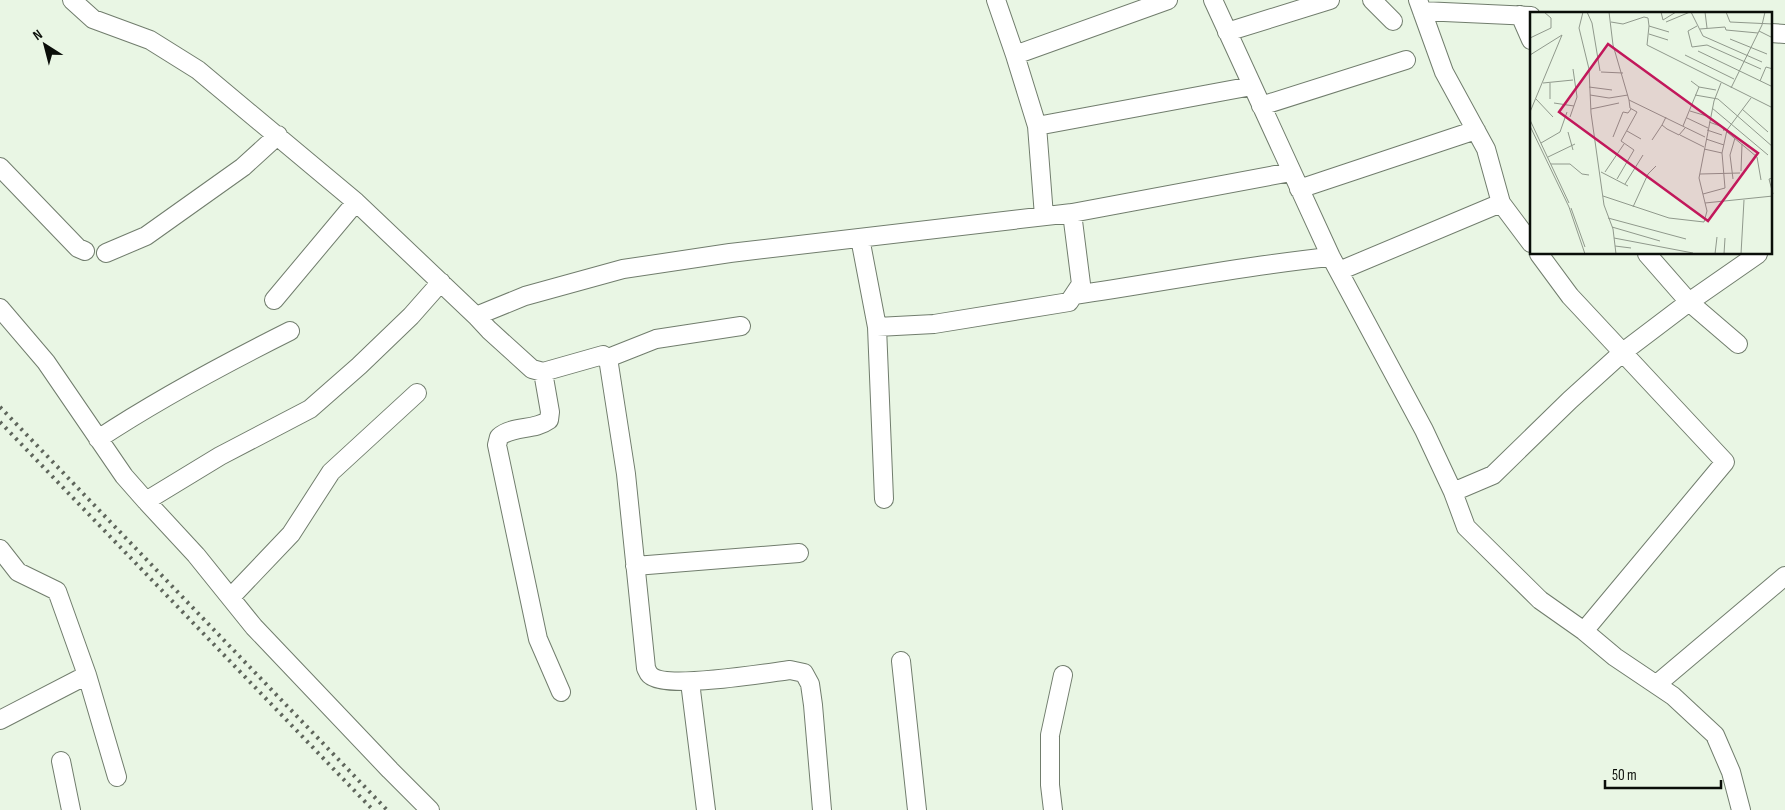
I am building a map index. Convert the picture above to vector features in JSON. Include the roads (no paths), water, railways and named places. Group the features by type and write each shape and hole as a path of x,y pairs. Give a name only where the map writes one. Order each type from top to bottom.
{"street":[{"path":"72,0 93,18 150,40 198,70 356,202 532,369 543,372 603,355 608,358"},
{"path":"996,0 1037,126 1044,216"},
{"path":"1015,55 1168,0"},
{"path":"1212,0 1335,264 1424,430 1453,492 1466,527 1540,600 1584,631 1615,657 1658,684 1716,735 1731,772 1741,810"},
{"path":"1227,32 1330,0"},
{"path":"1372,0 1393,21"},
{"path":"1530,35 1526,16 1420,5 1444,72 1486,148 1501,203 1530,243"},
{"path":"1772,33 1785,34"},
{"path":"1261,106 1406,60"},
{"path":"1037,126 1252,86"},
{"path":"1299,189 1476,130"},
{"path":"106,253 146,236 243,168 278,135"},
{"path":"0,167 78,248 85,251"},
{"path":"476,316 525,296 623,269 730,253 1072,213 1291,172"},
{"path":"274,300 356,202"},
{"path":"1074,295 1140,286 1230,270 1335,264 1501,203"},
{"path":"877,327 934,324 1069,302 1081,284 1072,213"},
{"path":"860,238 877,327 884,498"},
{"path":"1540,255 1570,296 1725,462 1584,631"},
{"path":"1649,255 1689,302 1738,344"},
{"path":"1453,492 1493,475 1570,400 1623,352 1689,302 1757,255"},
{"path":"146,501 220,456 310,409 359,366 411,316 441,282"},
{"path":"0,308 46,362 124,476 196,555 254,627 372,752 430,810"},
{"path":"608,358 656,339 741,326"},
{"path":"98,439 177,389 290,330"},
{"path":"608,358 626,474 646,668 650,676 658,679 690,682 790,670 804,673 810,684 813,705 822,810"},
{"path":"543,372 550,412 549,420 542,425 505,432 498,437 497,445 538,639 561,692"},
{"path":"231,597 291,534 330,472 417,393"},
{"path":"0,549 18,572 57,591 87,675 117,777"},
{"path":"634,566 799,553"},
{"path":"1658,684 1785,576"},
{"path":"901,661 917,810"},
{"path":"0,720 87,675"},
{"path":"1053,810 1050,785 1050,736 1063,675"},
{"path":"690,682 706,810"},
{"path":"61,761 72,810"}],"railway":[{"path":"0,407 387,810"},
{"path":"0,422 373,810"}]}
